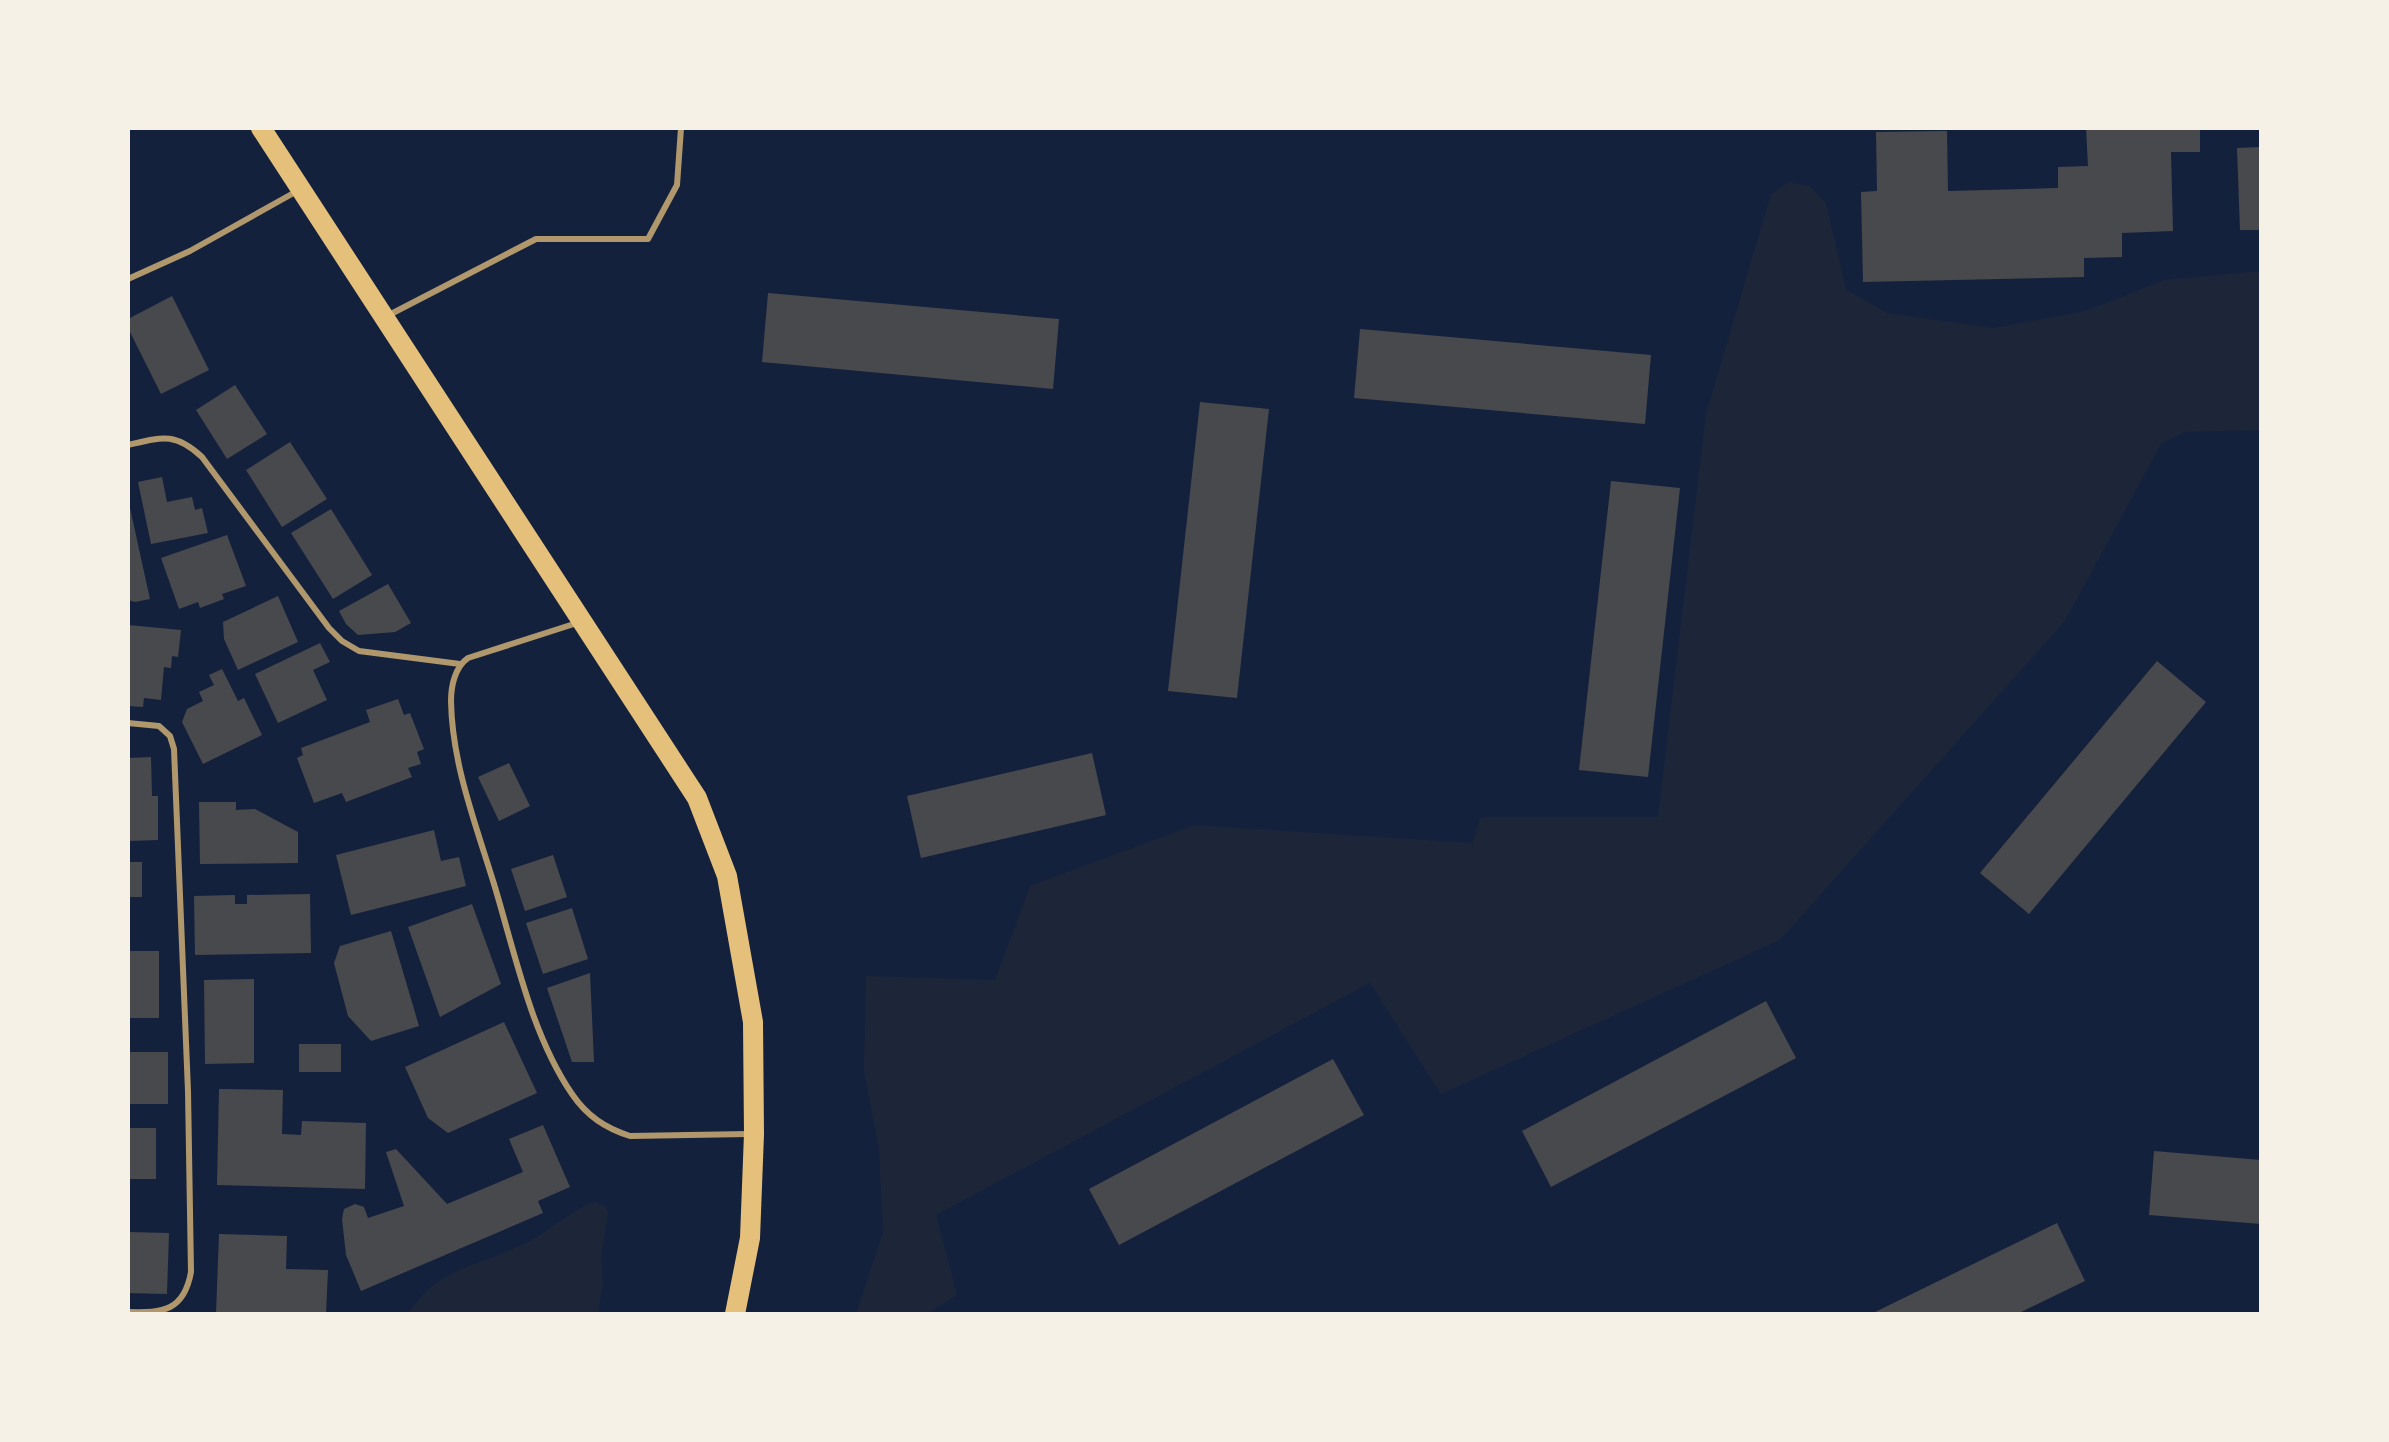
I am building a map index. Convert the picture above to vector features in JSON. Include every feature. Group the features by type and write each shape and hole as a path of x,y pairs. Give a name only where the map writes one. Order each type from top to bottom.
{"main road":[{"path":"261,128 697,798 727,876 753,1022 754,1134 750,1238 735,1314"}],"lane":[{"path":"383,318 536,239 648,239 677,185 681,128"},
{"path":"128,279 190,251 299,190"},
{"path":"128,445 167,438 187,442 202,457 329,628 342,641 359,651 460,664"},
{"path":"581,622 468,658 460,664 451,700 463,783 527,997 555,1064 571,1093 589,1116 611,1130 630,1136 754,1134"},
{"path":"128,723 159,726 170,736 174,749 188,1091 191,1272 188,1289 181,1301 164,1310 128,1312"}],"shaded area":[{"path":"1789,182 1810,186 1826,203 1846,289 1887,313 1994,328 2086,311 2164,280 2261,271 2261,430 2185,432 2161,444 2065,621 1780,940 1441,1094 1370,983 936,1215 957,1295 927,1314 856,1314 883,1233 879,1149 864,1071 866,976 995,980 1030,886 1194,825 1472,843 1481,817 1658,817 1706,414 1771,194"},
{"path":"596,1202 606,1207 608,1213 601,1258 603,1283 598,1314 407,1314 429,1289 443,1279 536,1238 581,1208"}],"building":[{"path":"2086,128 2200,128 2200,152 2171,152 2173,231 2122,233 2122,257 2084,258 2084,277 1863,282 1861,192 1877,191 1876,132 1947,131 1948,191 2058,188 2058,167 2088,166"},
{"path":"2261,147 2261,230 2240,230 2237,148"},
{"path":"768,293 1059,319 1053,389 762,362"},
{"path":"172,296 209,370 161,394 128,328 128,319"},
{"path":"1360,329 1651,355 1645,424 1354,398"},
{"path":"235,385 267,434 227,459 196,410"},
{"path":"1200,402 1269,409 1237,698 1168,691"},
{"path":"290,442 327,499 282,527 246,470"},
{"path":"162,477 167,502 192,497 195,510 202,508 208,533 151,544 138,482"},
{"path":"1611,481 1680,488 1648,777 1579,770"},
{"path":"128,499 150,599 135,602 128,600"},
{"path":"331,509 372,575 333,599 291,533"},
{"path":"227,535 246,586 222,594 224,599 200,608 198,602 179,609 161,558"},
{"path":"388,584 411,623 395,632 358,635 346,624 339,611"},
{"path":"278,596 298,642 238,670 224,639 223,622"},
{"path":"128,625 181,630 178,657 172,656 171,668 164,667 161,700 144,698 143,707 128,706"},
{"path":"320,643 330,662 313,670 327,700 278,723 255,674"},
{"path":"2157,661 2206,702 2029,914 1980,873"},
{"path":"222,669 238,701 244,698 262,735 203,764 182,722 187,709 203,701 199,692 214,685 209,675"},
{"path":"398,699 404,715 410,713 424,749 417,752 421,764 408,768 412,777 346,802 342,793 314,803 297,758 303,755 301,748 370,722 366,710"},
{"path":"1092,753 1106,815 921,858 907,796"},
{"path":"151,757 152,796 158,796 158,840 128,841 128,758"},
{"path":"509,763 530,806 499,821 478,777"},
{"path":"199,802 236,802 236,810 255,809 298,832 298,863 200,864"},
{"path":"434,830 441,861 459,857 466,886 351,915 336,855"},
{"path":"553,855 567,897 525,911 511,869"},
{"path":"128,862 142,862 142,897 128,897"},
{"path":"310,894 311,953 195,955 194,896 235,895 235,904 247,904 247,895"},
{"path":"472,904 501,984 440,1017 408,927"},
{"path":"572,908 588,959 543,974 526,923"},
{"path":"391,931 419,1026 371,1041 348,1016 334,963 340,946"},
{"path":"128,951 159,951 159,1018 128,1018"},
{"path":"590,973 594,1062 572,1062 547,988"},
{"path":"254,979 254,1063 205,1064 204,980"},
{"path":"1766,1001 1796,1058 1551,1187 1522,1131"},
{"path":"504,1022 537,1093 448,1133 428,1118 405,1067"},
{"path":"299,1044 341,1044 341,1072 299,1072"},
{"path":"128,1052 168,1052 168,1104 128,1104"},
{"path":"1333,1059 1364,1115 1119,1245 1089,1189"},
{"path":"219,1089 283,1090 282,1134 301,1135 302,1121 366,1123 365,1189 217,1185"},
{"path":"543,1125 570,1187 538,1201 543,1213 361,1291 346,1255 342,1219 344,1209 355,1204 364,1207 368,1218 404,1206 386,1152 396,1149 447,1204 523,1172 509,1139"},
{"path":"128,1128 156,1128 156,1179 128,1179"},
{"path":"2154,1151 2261,1160 2261,1224 2149,1215"},
{"path":"2057,1223 2085,1281 2017,1314 1871,1314"},
{"path":"128,1232 169,1233 167,1294 128,1293"},
{"path":"219,1234 287,1236 286,1269 328,1270 326,1314 216,1314"}]}
